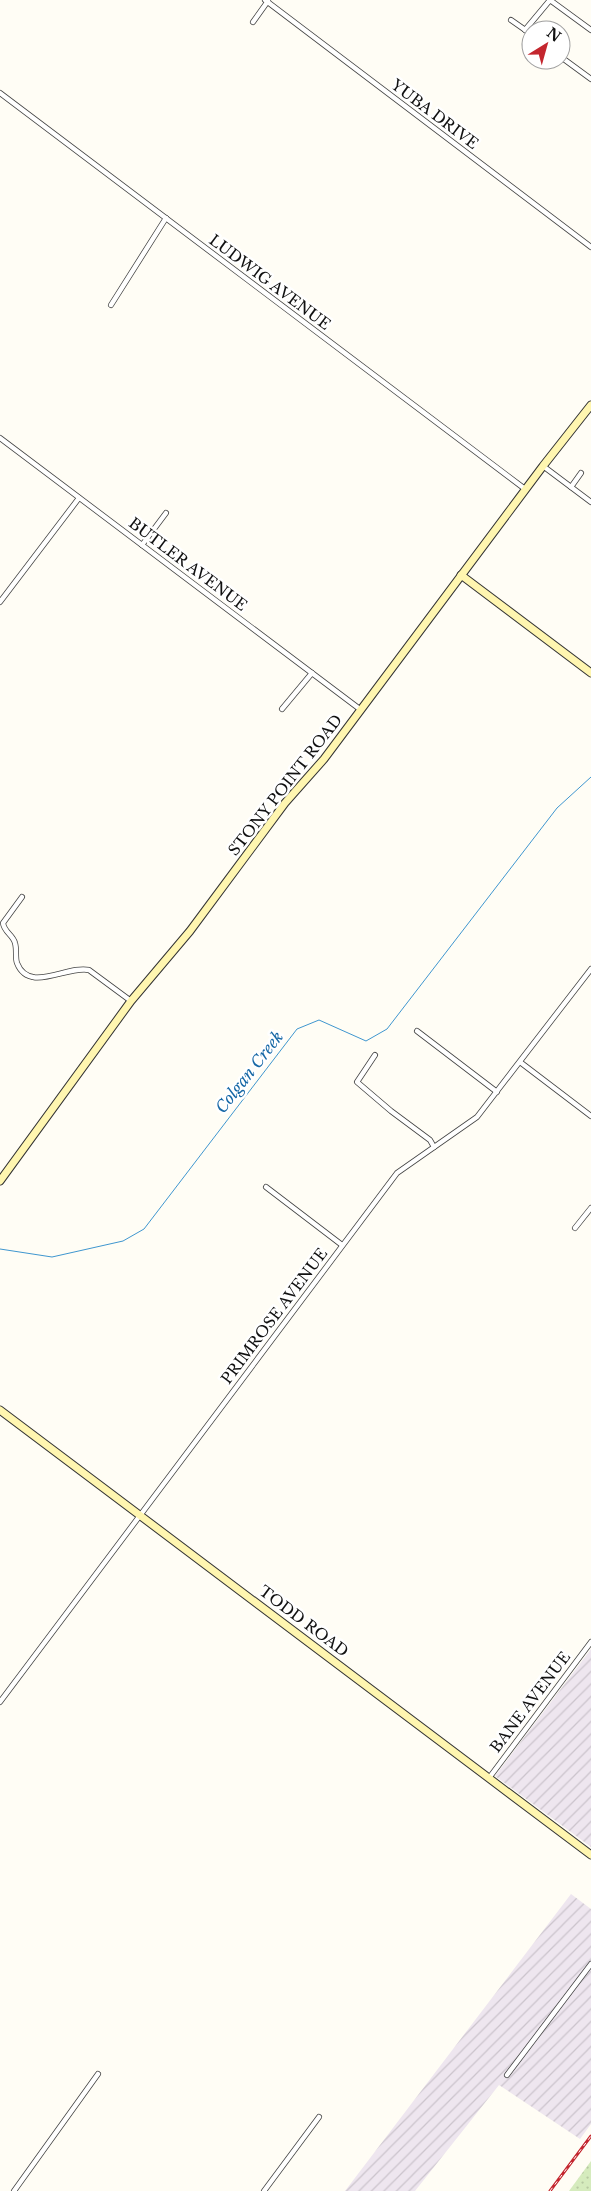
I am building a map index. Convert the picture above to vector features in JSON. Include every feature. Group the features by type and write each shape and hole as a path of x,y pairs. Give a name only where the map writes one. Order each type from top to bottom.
{"main road":[{"name":"STONY POINT ROAD","path":"0,1180 131,1001 190,931 282,808 318,767 525,489 590,408"},
{"path":"461,575 591,673"},
{"name":"TODD ROAD","path":"0,1410 591,1855"}],"street":[{"path":"533,20 548,0 550,0 591,30"},
{"path":"252,22 267,1"},
{"name":"YUBA DRIVE","path":"267,1 591,247"},
{"path":"511,20 521,27"},
{"path":"571,65 591,80"},
{"name":"LUDWIG AVENUE","path":"0,93 525,489"},
{"path":"111,305 166,218"},
{"name":"BUTLER AVENUE","path":"0,438 360,710"},
{"path":"543,466 591,502"},
{"path":"571,487 581,473"},
{"path":"0,602 79,498"},
{"path":"142,545 166,513"},
{"path":"282,710 312,673"},
{"path":"22,897 3,923 4,928 15,944 16,958 21,969 31,977 39,978 82,968 89,970 131,1001"},
{"name":"PRIMROSE AVENUE","path":"0,1702 397,1173 477,1117 591,969"},
{"path":"416,1031 497,1092"},
{"path":"375,1055 357,1082 391,1111 430,1140 434,1147"},
{"path":"520,1062 591,1116"},
{"path":"266,1187 342,1245"},
{"path":"575,1228 591,1208"},
{"name":"BANE AVENUE","path":"490,1778 591,1642"},
{"path":"507,2075 591,1964"},
{"path":"14,2191 98,2074"},
{"path":"264,2191 319,2117"}],"shaded area":[{"path":"591,1649 591,1847 495,1776"},
{"path":"571,1894 591,1909 591,2124 580,2139 499,2085 415,2191 345,2191"}],"green space":[{"path":"591,2161 591,2191 569,2191"}],"waterway":[{"name":"Colgan Creek","path":"0,1249 52,1257 123,1241 144,1229 297,1029 319,1020 366,1041 387,1029 557,808 591,777"}],"railway":[{"path":"550,2191 591,2136"}]}
